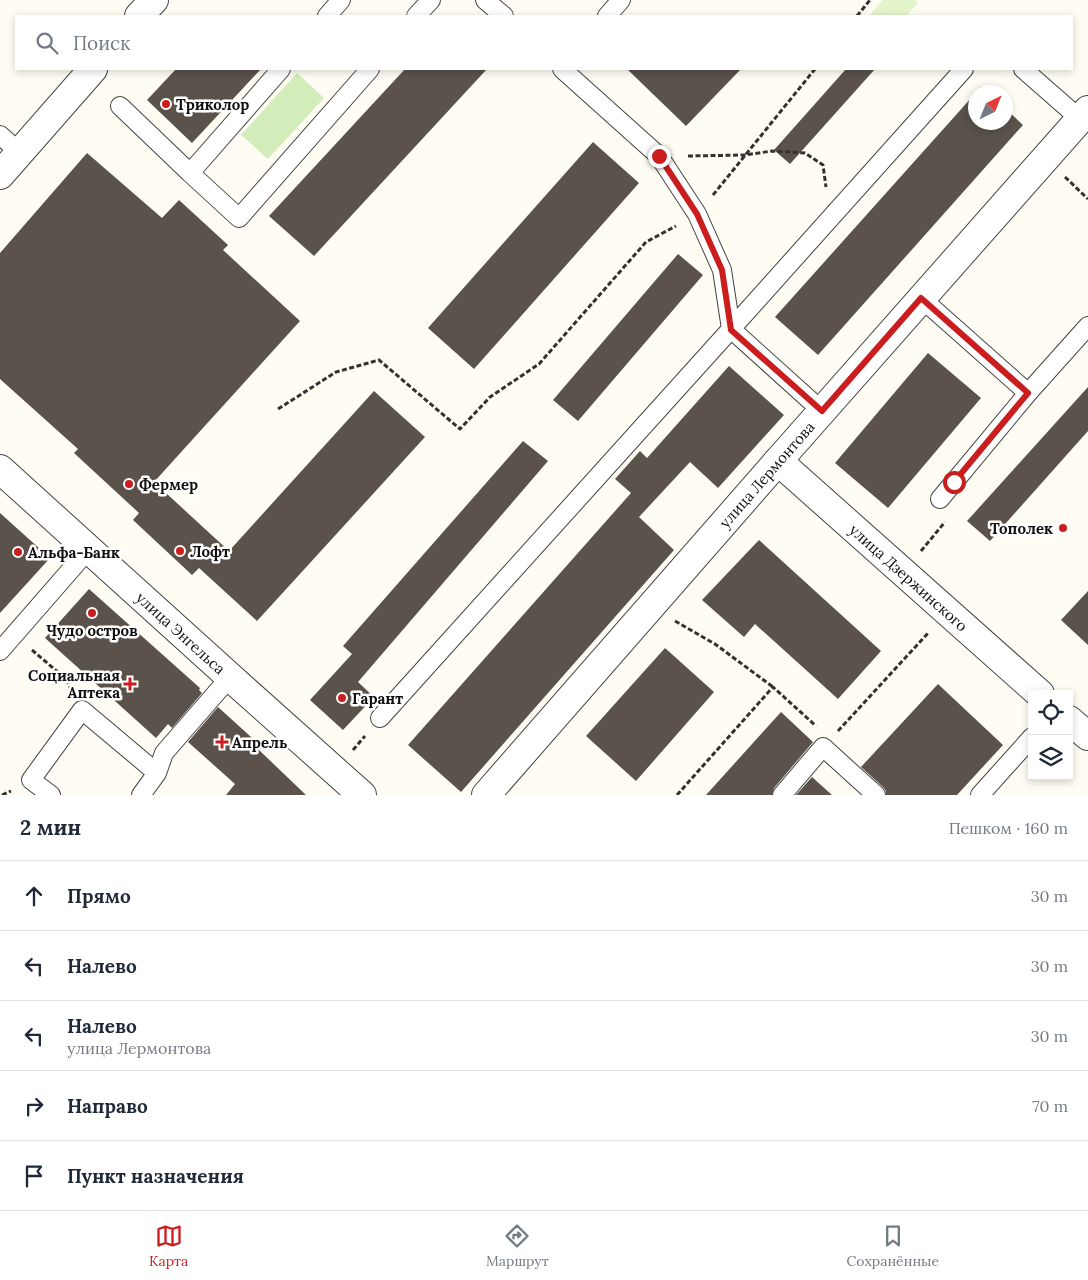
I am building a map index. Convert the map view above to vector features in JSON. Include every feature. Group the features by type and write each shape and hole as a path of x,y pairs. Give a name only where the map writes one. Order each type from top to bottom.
{"street":[{"path":"140,15 154,0"},
{"path":"0,175 93,70"},
{"name":"улица Лермонтова","path":"486,795 921,298 1084,115"},
{"name":"улица Дзержинского","path":"778,461 1036,690"},
{"name":"улица Энгельса","path":"0,469 362,795"},
{"path":"1073,723 1088,736"}],"lane":[{"path":"328,15 341,0"},
{"path":"417,15 431,0"},
{"path":"486,0 503,15"},
{"path":"608,15 621,0"},
{"path":"190,173 280,70"},
{"path":"120,106 238,218 369,70"},
{"path":"563,70 659,156 697,214 722,270 731,330 822,411"},
{"path":"380,718 963,70"},
{"path":"1024,70 1084,115"},
{"path":"0,135 20,153"},
{"path":"921,298 1028,393"},
{"path":"940,499 1028,393 1088,326"},
{"path":"0,651 88,550"},
{"path":"141,795 157,773 164,753 230,677"},
{"path":"51,795 31,780 82,710 157,773"},
{"path":"980,795 1028,741"},
{"path":"782,795 823,747 876,795"}],"path":[{"path":"858,15 870,0"},
{"path":"278,409 336,372 379,360 460,429 490,397 539,364 646,242 697,214 814,70"},
{"path":"659,156 745,155 772,151 805,153 823,165 826,191 843,204"},
{"path":"1061,174 1088,199"},
{"path":"670,618 715,644 773,687 820,729 823,747"},
{"path":"823,747 929,631"},
{"path":"14,635 66,679 82,710"},
{"path":"677,795 773,687"}],"green space":[{"path":"883,0 915,0 918,3 907,15 870,15"},
{"path":"297,73 324,98 268,159 241,135"}],"building":[{"path":"175,70 260,70 192,143 147,100"},
{"path":"404,70 486,70 314,256 269,216"},
{"path":"628,70 740,70 686,126"},
{"path":"845,70 874,70 790,164 774,150"},
{"path":"968,102 968,130 1013,130 1013,116 1023,125 818,355 775,317"},
{"path":"593,142 639,183 474,369 428,328"},
{"path":"87,153 162,218 179,200 228,245 223,250 300,321 154,482 229,551 374,391 425,437 257,621 199,568 192,575 133,520 139,513 74,453 78,449 0,379 0,253"},
{"path":"678,254 703,275 578,421 553,400"},
{"path":"928,353 981,398 888,508 835,463"},
{"path":"729,366 784,415 718,488 690,462 639,517 674,550 461,792 408,745 631,493 615,479 640,451 647,458"},
{"path":"1088,387 1088,431 990,541 967,521"},
{"path":"523,441 548,461 358,682 374,697 343,730 310,700 352,654 343,646"},
{"path":"0,513 50,558 0,613"},
{"path":"759,540 881,651 838,699 755,624 744,637 702,600"},
{"path":"89,589 200,688 199,690 202,693 172,728 168,724 156,738 45,638"},
{"path":"1088,591 1088,645 1061,620"},
{"path":"665,648 714,692 636,781 586,736"},
{"path":"938,684 1003,745 957,795 886,795 883,787 861,767"},
{"path":"218,707 262,747 259,750 306,795 226,795 235,784 188,742"},
{"path":"781,712 813,742 774,788 772,795 706,795"},
{"path":"812,777 832,795 796,795"}],"place":[{"name":"Триколор","path":"166,104"},
{"name":"Фермер","path":"129,484"},
{"name":"Тополек","path":"1063,528"},
{"name":"Лофт","path":"180,551"},
{"name":"Альфа-Банк","path":"18,552"},
{"name":"Чудо остров","path":"92,613"},
{"name":"Социальная Аптека","path":"130,684"},
{"name":"Гарант","path":"342,698"},
{"name":"Апрель","path":"222,742"}],"route":[{"path":"659,156 697,214 722,270 731,330 822,411 921,298 1028,393 954,482"}]}
